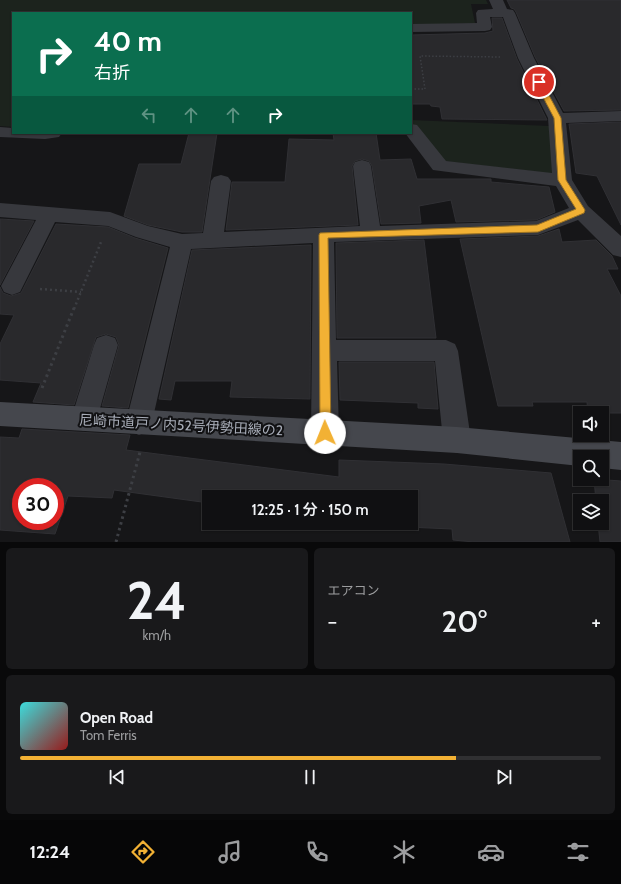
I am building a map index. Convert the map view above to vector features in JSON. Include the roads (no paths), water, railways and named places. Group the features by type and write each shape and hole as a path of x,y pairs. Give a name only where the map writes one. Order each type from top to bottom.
{"street":[{"path":"412,28 485,27 483,13 499,6 508,13 526,58 557,118 562,180 581,210 621,249"},
{"path":"557,118 621,116"},
{"path":"412,130 440,166 562,180"},
{"path":"0,132 12,133"},
{"path":"362,166 371,234"},
{"path":"212,241 220,181"},
{"path":"0,210 110,219 143,232 182,242 323,235 538,228 581,210"},
{"path":"12,286 49,214"},
{"path":"323,235 325,433"},
{"path":"144,422 182,242"},
{"path":"84,419 106,344"},
{"path":"324,350 446,351 457,440"},
{"name":"尼崎市道戸ノ内52号伊勢田線の2","path":"0,414 457,440 621,456"}]}
